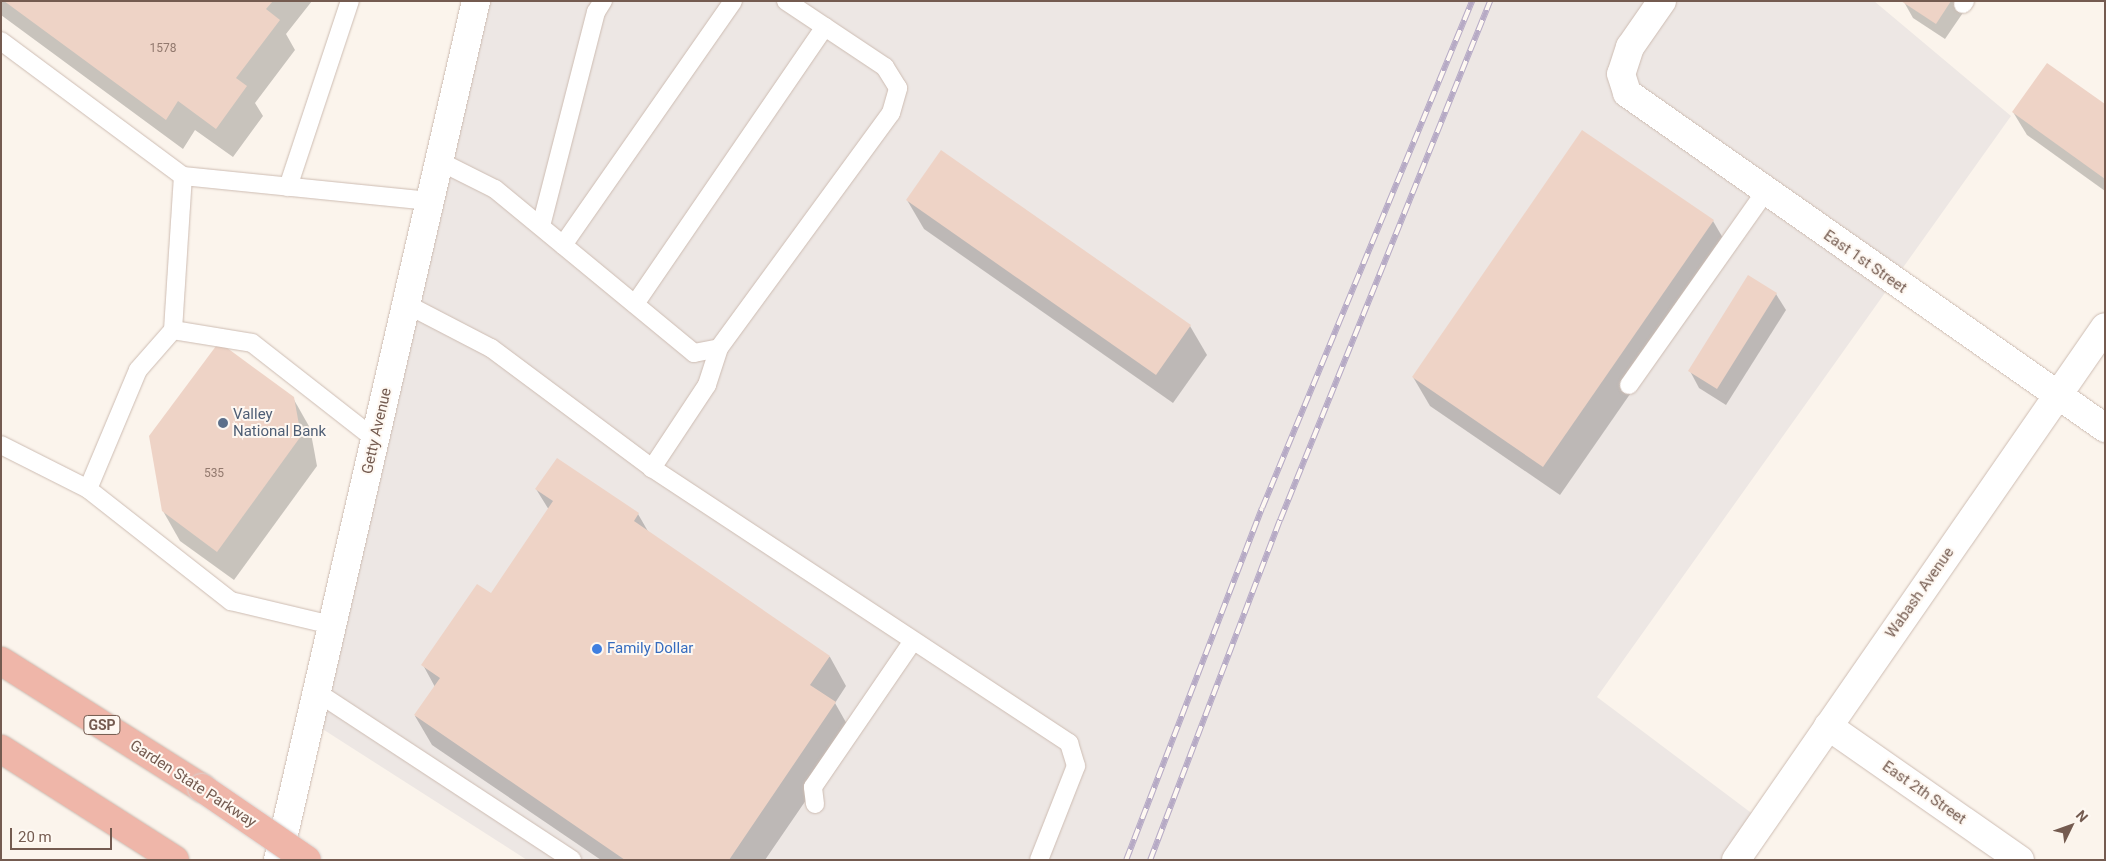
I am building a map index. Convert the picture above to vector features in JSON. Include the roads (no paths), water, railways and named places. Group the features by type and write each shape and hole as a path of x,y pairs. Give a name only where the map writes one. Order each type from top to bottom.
{"highway":[{"name":"Garden State Parkway","path":"1,661 202,788 307,860"},
{"path":"1,749 175,860"}],"street":[{"name":"Getty Avenue","path":"278,860 476,1"},
{"name":"East 1st Street","path":"1662,1 1630,47 1621,74 1627,93 1765,192 2105,428"},
{"name":"Wabash Avenue","path":"1736,860 2105,327"},
{"name":"East 2th Street","path":"1828,726 2020,860"}],"lane":[{"path":"288,187 350,1"},
{"path":"541,226 596,12 603,1"},
{"path":"564,245 733,1"},
{"path":"652,468 706,385 719,348 891,113 898,88 885,67 786,1"},
{"path":"634,304 826,27"},
{"path":"1,41 183,176 430,201"},
{"path":"439,162 495,188 694,353 719,348"},
{"path":"88,489 138,370 173,330 183,176"},
{"path":"1628,385 1765,192"},
{"path":"406,304 491,348 652,468 1069,743 1076,766 1039,860"},
{"path":"173,330 252,343 375,439"},
{"path":"1,445 88,489 231,601 332,625"},
{"path":"815,804 813,788 914,641"},
{"path":"318,693 572,860"}],"railway":[{"path":"1126,860 1262,508 1472,1"},
{"path":"1150,860 1280,520 1490,1"}],"place":[{"name":"Valley National Bank","path":"223,423"},
{"name":"Family Dollar","path":"597,649"}]}
